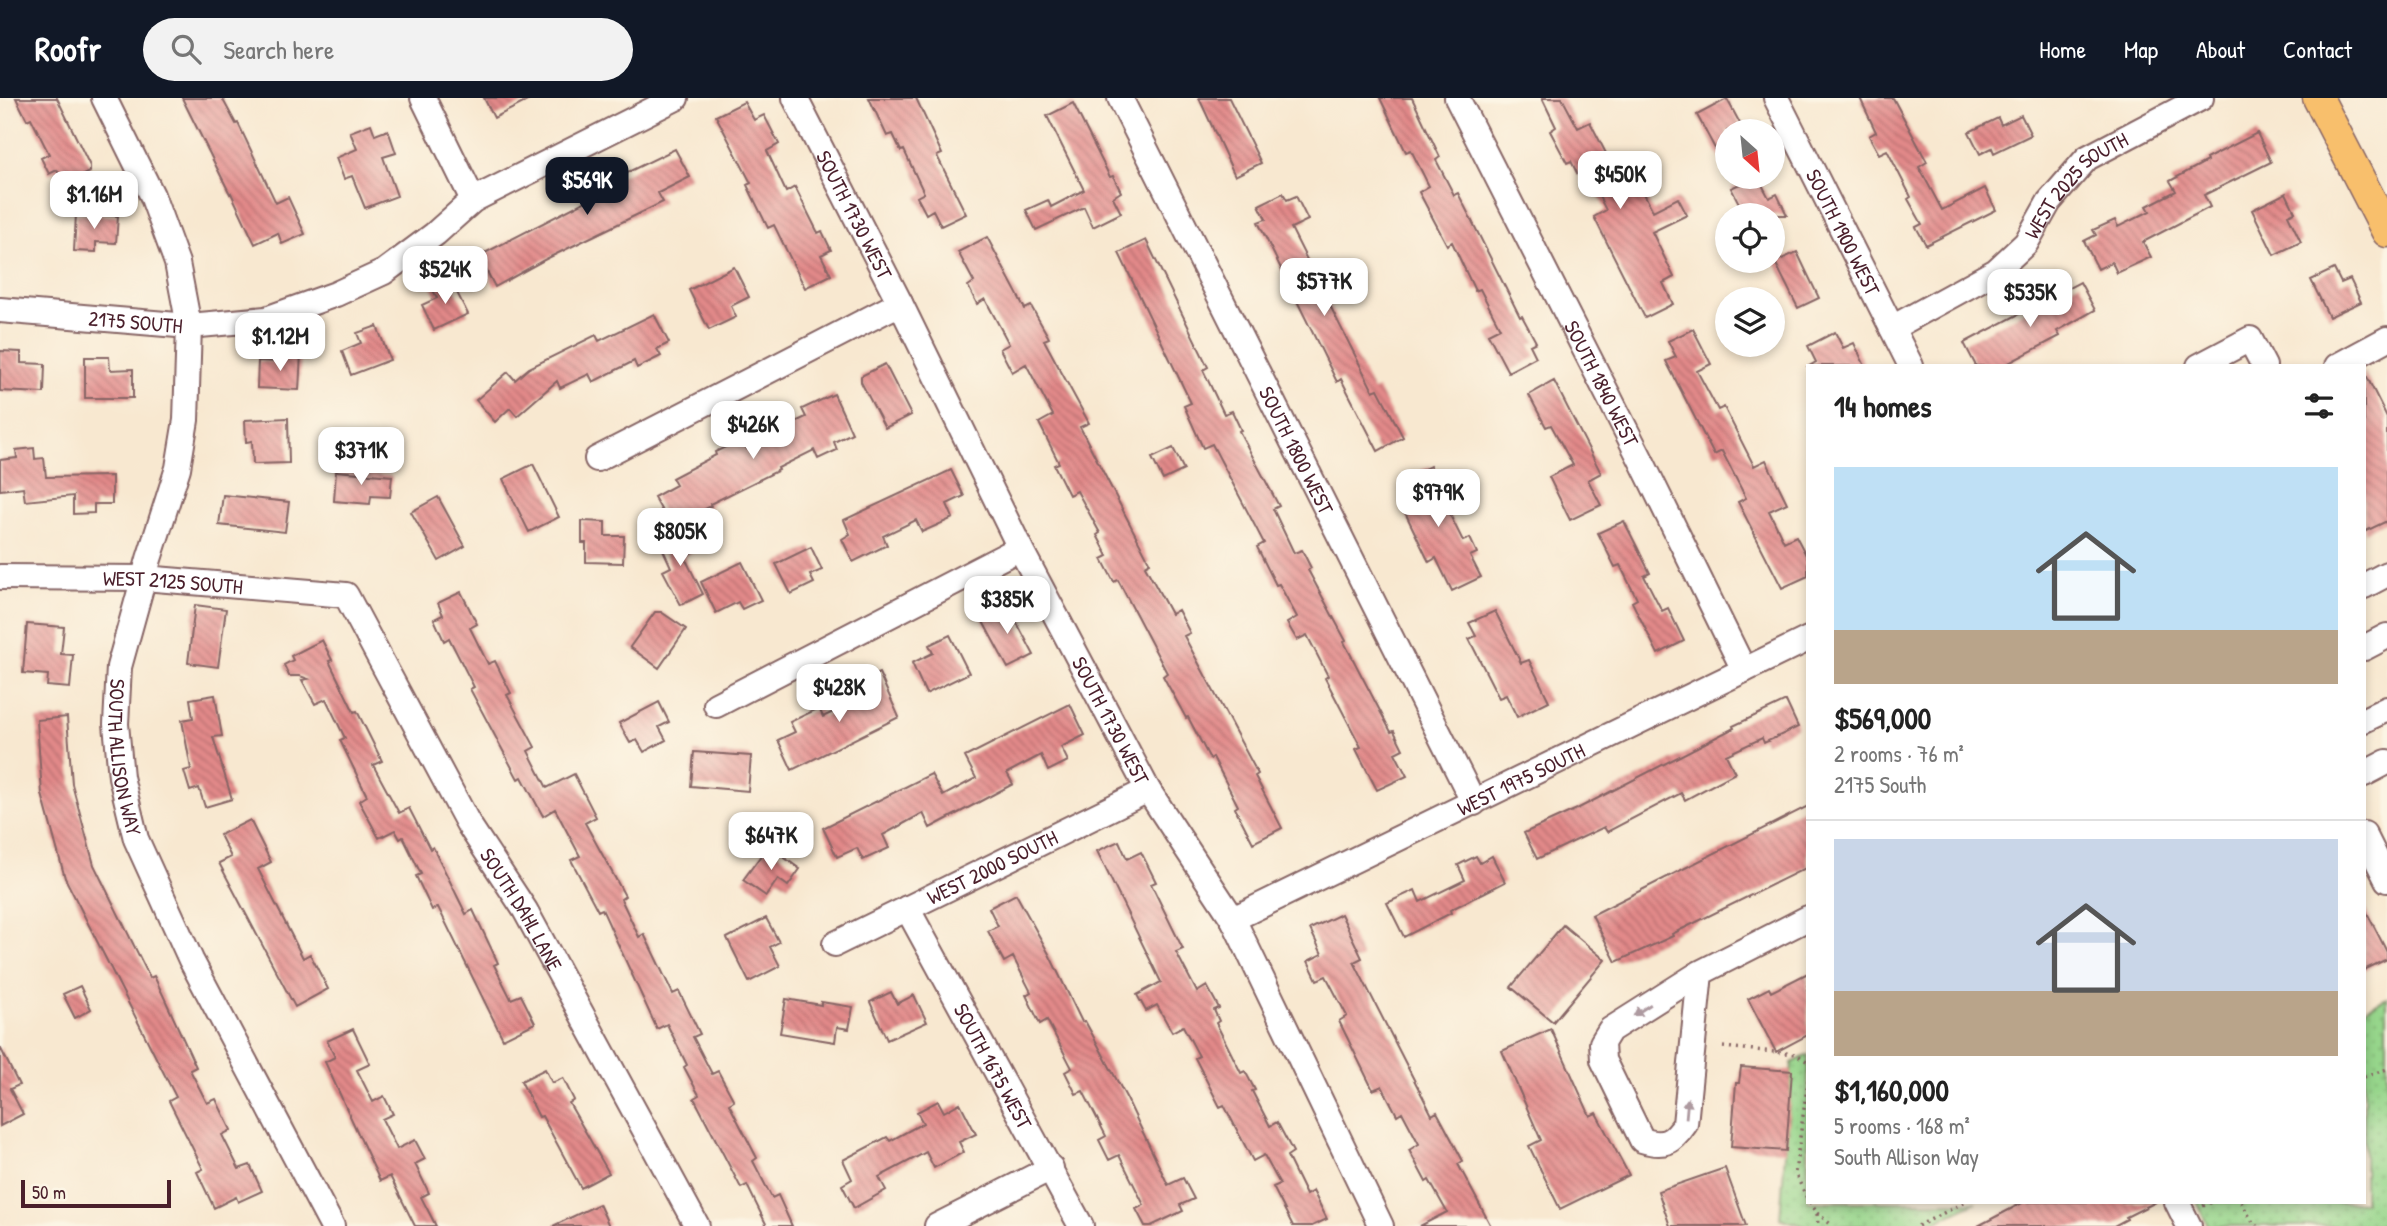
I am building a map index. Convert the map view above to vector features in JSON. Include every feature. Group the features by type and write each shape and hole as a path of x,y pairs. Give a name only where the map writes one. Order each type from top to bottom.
{"main road":[{"path":"2318,98 2387,232"}],"street":[{"name":"SOUTH ALLISON WAY","path":"104,98 152,195 177,263 189,326 186,420 178,468 119,667 116,724 121,777 136,839 191,960 332,1226"},
{"path":"423,98 473,200"},
{"name":"2175 SOUTH","path":"0,310 189,326 266,319 336,294 384,272 435,234 473,200 676,98"},
{"name":"SOUTH 1730 WEST","path":"794,98 900,303 1020,548 1148,790 1233,919 1381,1226"},
{"name":"SOUTH 1800 WEST","path":"1120,98 1475,803"},
{"name":"SOUTH 1840 WEST","path":"1457,98 1640,458 1744,670"},
{"name":"SOUTH 1900 WEST","path":"1776,98 1910,364"},
{"name":"WEST 2025 SOUTH","path":"1892,328 1996,271 2026,243 2049,202 2087,158 2201,98"},
{"path":"597,459 900,303"},
{"path":"2203,364 2250,339 2263,364"},
{"path":"2341,364 2387,339"},
{"path":"716,705 1020,548"},
{"path":"2366,585 2387,574"},
{"name":"WEST 2125 SOUTH","path":"0,577 144,578 346,595"},
{"name":"SOUTH DAHL LANE","path":"346,595 469,825 524,910 697,1226"},
{"path":"2366,647 2387,636"},
{"name":"WEST 1975 SOUTH","path":"1233,919 1806,640"},
{"path":"2366,719 2387,709"},
{"path":"2366,773 2387,762"},
{"name":"WEST 2000 SOUTH","path":"835,944 1148,790"},
{"path":"2366,840 2387,880"},
{"name":"SOUTH 1675 WEST","path":"907,908 1081,1226"},
{"path":"1700,973 1685,1124 1669,1142 1657,1144 1642,1140 1603,1060 1602,1043 1610,1030 1700,973 1806,919"},
{"path":"937,1226 1051,1168"},
{"path":"2178,1204 2189,1226"}],"path":[{"path":"1723,1047 1796,1054 1806,1061"},
{"path":"2366,1076 2387,1069"},
{"path":"1806,1094 1795,1172 1806,1195"},
{"path":"1811,1204 1817,1213 1833,1226"},
{"path":"1918,1226 1961,1204"},
{"path":"2203,1206 2208,1204"},
{"path":"2242,1204 2257,1226"},
{"path":"1817,1213 1818,1226"}],"green space":[{"path":"2387,998 2387,1226 2208,1226 2198,1204 2366,1204 2366,1009"},
{"path":"1806,1056 1806,1204 1972,1204 1927,1226 1804,1226 1780,1218 1792,1063"}],"building":[{"path":"16,98 57,98 90,166 90,172 65,185 57,170 49,174 41,158 49,154 31,118 27,120"},
{"path":"182,98 222,98 236,124 238,123 276,203 288,197 305,234 282,244 278,233 255,244"},
{"path":"484,98 533,98 494,118"},
{"path":"869,98 916,98 942,154 937,156 966,214 941,226 933,210 926,214 917,197 924,193 904,150 901,151 893,134 887,136"},
{"path":"1199,98 1229,98 1261,163 1235,176"},
{"path":"1380,98 1412,98 1440,157 1436,160 1454,195 1458,193 1520,317 1522,316 1536,342 1530,345 1536,357 1508,372 1488,334 1500,328 1480,289 1475,291 1452,242 1447,245 1419,192 1429,186 1411,150 1406,152"},
{"path":"1542,98 1562,98 1578,128 1590,122 1617,175 1631,168 1653,211 1678,198 1687,215 1652,232 1674,277 1663,283 1673,304 1645,318 1594,217 1606,210 1586,171 1578,175 1571,161 1567,163 1550,131 1556,127"},
{"path":"1860,98 1893,98 1927,162 1919,167 1942,210 1985,188 1996,210 1926,245 1916,227 1922,224 1908,199 1911,197 1887,150 1879,154 1869,136 1876,132"},
{"path":"1727,99 1738,119 1715,119 1715,149 1697,115"},
{"path":"744,102 754,120 764,115 779,144 767,151 786,192 795,187 818,233 822,231 831,250 821,255 831,275 805,288 774,225 768,228 747,185 751,183 716,116"},
{"path":"1073,103 1110,177 1113,176 1121,192 1113,197 1121,213 1093,227 1084,207 1036,230 1026,210 1048,200 1051,207 1084,190 1047,116"},
{"path":"2021,115 2031,135 1994,153 1992,148 1980,154 1969,132 1998,118 2001,125"},
{"path":"371,124 375,135 388,130 396,153 383,157 397,196 365,208 352,176 344,179 336,158 357,149 350,132"},
{"path":"2257,133 2271,162 2204,195 2210,207 2143,242 2151,257 2117,273 2112,262 2098,269 2084,241 2096,235 2093,230 2115,220 2118,227 2150,211 2147,206 2176,191 2170,181"},
{"path":"675,149 690,177 658,193 663,202 495,287 479,256 588,200 585,193"},
{"path":"1732,189 1764,189 1769,198 1777,194 1781,203 1739,203"},
{"path":"1283,193 1287,200 1296,196 1308,220 1291,228 1373,391 1378,389 1403,437 1378,451 1341,379 1337,382 1258,222 1266,219 1259,205"},
{"path":"2286,193 2295,212 2288,215 2301,242 2274,255 2252,210"},
{"path":"76,214 118,216 116,243 96,242 96,252 74,251"},
{"path":"987,237 1025,309 1031,306 1049,338 1044,340 1089,423 1080,427 1150,563 1145,566 1171,614 1178,610 1190,633 1184,636 1258,774 1255,776 1282,828 1253,843 1213,757 1210,759 1188,717 1186,718 1163,676 1167,673 1118,580 1114,582 1102,559 1108,556 1097,535 1100,533 1077,491 1069,495 1054,465 1059,463 1039,423 1053,415 1026,364 1012,372 1000,349 1009,344 985,299 977,304 968,286 974,282 958,252"},
{"path":"1146,240 1208,367 1203,370 1224,414 1232,411 1241,430 1239,431 1279,506 1273,509 1294,553 1302,550 1311,568 1308,570 1346,641 1344,642 1391,732 1394,731 1403,749 1395,753 1407,776 1377,790 1356,749 1361,747 1325,678 1328,676 1307,635 1297,640 1287,623 1297,617 1279,584 1276,585 1257,547 1264,543 1212,444 1203,448 1184,406 1191,403 1119,253"},
{"path":"1797,252 1819,298 1798,308 1780,273 1785,273 1785,257"},
{"path":"734,267 749,297 731,306 736,317 709,330 689,290"},
{"path":"2334,269 2341,283 2350,279 2361,302 2329,317 2311,280"},
{"path":"450,279 468,314 434,330 422,305 437,298 432,288"},
{"path":"2080,282 2095,310 2057,331 2060,336 2007,364 1975,364 1964,343"},
{"path":"654,314 669,343 657,349 661,356 637,368 634,361 593,382 589,374 560,388 557,381 517,416 510,408 495,422 476,400 508,372 515,380 529,368 596,335 599,341"},
{"path":"377,326 390,360 351,375 342,351 361,343 357,333"},
{"path":"1693,329 1711,364 1697,371 1718,410 1724,407 1754,466 1766,460 1787,503 1769,511 1784,542 1796,536 1806,555 1806,577 1782,588 1738,502 1746,498 1722,451 1714,455 1666,361 1676,357 1668,341"},
{"path":"1835,332 1843,348 1854,343 1864,364 1812,364 1816,362 1808,346"},
{"path":"0,351 21,352 21,363 45,364 44,393 0,391"},
{"path":"278,353 301,353 299,390 257,388 258,361 278,362"},
{"path":"85,357 109,357 110,370 133,369 133,398 85,398"},
{"path":"885,364 911,415 885,428 861,382 861,376"},
{"path":"2366,375 2387,417 2387,521 2366,531"},
{"path":"1554,381 1601,473 1588,480 1601,505 1570,520 1549,477 1573,465 1551,425 1546,427 1529,395"},
{"path":"834,394 852,433 834,442 837,450 818,459 814,450 671,527 654,497 676,485 672,478 742,439 747,449 786,430 785,427 806,417 802,409"},
{"path":"288,418 289,463 253,464 252,441 246,442 245,420"},
{"path":"34,448 35,459 44,458 46,477 112,476 112,504 94,504 94,513 73,514 73,496 25,501 23,487 0,490 0,460 17,458 16,450"},
{"path":"1173,448 1184,470 1163,480 1152,458"},
{"path":"533,464 559,517 529,532 503,479"},
{"path":"1430,466 1463,541 1470,538 1477,553 1470,556 1481,577 1452,591 1436,558 1429,562 1400,502 1408,497 1400,481"},
{"path":"951,470 964,496 947,504 953,518 922,532 916,520 883,536 887,545 853,562 842,539 850,534 844,520"},
{"path":"336,471 392,476 390,497 371,496 370,504 334,501"},
{"path":"223,495 289,502 285,532 219,525"},
{"path":"438,497 465,546 439,561 411,512"},
{"path":"582,521 605,522 605,536 624,536 623,563 586,562 586,543 582,543"},
{"path":"1624,521 1650,573 1644,576 1662,611 1668,608 1684,641 1658,654 1632,602 1637,599 1620,565 1615,567 1598,533"},
{"path":"682,530 692,552 684,556 703,594 681,605 663,571 671,567 659,541"},
{"path":"811,547 822,570 810,575 814,583 791,594 776,564"},
{"path":"742,562 761,600 742,609 738,602 716,613 701,582"},
{"path":"461,592 477,624 470,628 488,664 495,661 511,693 507,695 535,747 528,751 547,788 574,774 596,817 585,823 625,896 621,899 639,937 644,934 673,994 679,991 700,1034 693,1037 712,1074 718,1071 734,1101 729,1104 757,1158 753,1161 772,1198 778,1195 792,1226 767,1226 747,1185 741,1188 694,1098 699,1095 684,1067 687,1065 667,1024 657,1029 602,909 598,911 571,860 580,856 555,809 543,816 522,777 518,779 470,689 474,687 449,638 444,641 434,619 443,615 438,603"},
{"path":"1007,604 1034,655 1008,668 981,618"},
{"path":"195,605 226,609 218,667 188,663"},
{"path":"1495,611 1521,663 1529,660 1549,701 1517,717 1506,695 1499,698 1469,639 1476,636 1469,623"},
{"path":"655,612 661,612 686,629 659,668 630,647"},
{"path":"27,624 64,627 61,654 73,655 70,688 47,686 48,675 23,673"},
{"path":"950,635 969,673 926,694 912,663 933,653 929,645"},
{"path":"322,640 332,660 329,661 354,712 357,711 382,761 373,765 399,813 409,808 430,849 433,847 466,914 473,910 498,963 494,965 511,999 521,995 535,1023 503,1039 438,907 432,910 416,876 421,874 403,837 400,839 395,830 379,838 359,801 367,796 340,740 345,738 326,699 315,704 302,680 308,679 289,676 284,665 293,660 291,656"},
{"path":"879,673 899,717 792,770 778,740 795,732 790,722 819,708 823,717 865,697 858,682"},
{"path":"215,695 222,736 213,737 232,799 205,807 199,788 190,791 184,771 191,769 182,720 193,718 190,699"},
{"path":"1786,701 1798,727 1764,743 1762,738 1726,755 1735,773 1685,800 1681,793 1607,832 1604,827 1537,859 1524,833 1577,809 1734,728 1733,726"},
{"path":"659,702 669,722 659,727 666,740 644,752 637,740 630,743 619,723"},
{"path":"1070,704 1085,735 1061,747 1068,761 1048,771 1041,755 1007,773 1013,784 930,828 923,813 883,835 889,848 863,860 857,848 837,857 823,828 931,774 943,796 976,778 965,757"},
{"path":"67,717 72,784 94,865 150,978 154,976 196,1067 190,1070 207,1103 216,1099 231,1130 222,1135 239,1169 250,1165 262,1191 238,1202 236,1197 214,1208 197,1172 203,1169 169,1101 176,1097 65,878 42,794 37,720"},
{"path":"694,752 751,756 748,791 691,786"},
{"path":"1806,807 1806,868 1672,934 1673,936 1616,962 1592,915"},
{"path":"250,820 271,862 258,869 303,958 310,954 328,989 295,1007 219,863 231,857 220,835"},
{"path":"1119,841 1127,859 1141,852 1156,882 1151,884 1183,949 1176,952 1197,992 1207,986 1219,1008 1214,1010 1219,1021 1216,1023 1241,1073 1245,1071 1270,1126 1277,1122 1293,1152 1287,1156 1306,1195 1313,1191 1327,1219 1312,1226 1293,1226 1273,1187 1280,1184 1264,1155 1253,1161 1224,1105 1220,1107 1195,1058 1199,1056 1183,1026 1172,1032 1157,1005 1146,1011 1137,995 1161,982 1097,851"},
{"path":"768,846 800,869 788,886 778,879 766,896 743,880"},
{"path":"1476,856 1480,863 1492,856 1505,882 1404,937 1387,903 1415,890 1420,902 1465,880 1458,865"},
{"path":"1016,894 1082,1022 1085,1021 1127,1099 1168,1185 1183,1178 1194,1199 1180,1205 1183,1211 1151,1226 1145,1226 1136,1209 1144,1205 1119,1155 1109,1160 1099,1140 1106,1136 1083,1091 1076,1094 1065,1072 1072,1068 1047,1020 1040,1024 1026,995 1031,992 1013,957 1004,962 988,931 998,926 989,908"},
{"path":"2366,911 2387,952 2387,959 2366,969"},
{"path":"1341,914 1362,958 1354,962 1432,1115 1437,1112 1463,1161 1458,1164 1491,1226 1420,1226 1447,1212 1429,1180 1426,1182 1409,1150 1419,1144 1402,1112 1397,1115 1382,1086 1373,1090 1339,1021 1347,1016 1326,976 1317,980 1308,961 1322,954 1310,929"},
{"path":"766,918 779,942 770,947 780,966 749,982 727,938"},
{"path":"1563,925 1605,960 1553,1022 1511,987"},
{"path":"1806,974 1806,1036 1776,1052 1748,999 1769,988 1771,992"},
{"path":"80,986 91,1009 75,1018 63,994"},
{"path":"891,992 897,1004 914,995 927,1022 887,1040 870,1002"},
{"path":"786,999 853,1007 849,1029 837,1027 835,1042 780,1033"},
{"path":"353,1029 370,1064 357,1070 373,1102 384,1096 393,1114 382,1119 397,1149 415,1140 425,1159 415,1164 429,1193 421,1197 436,1226 415,1226 390,1176 380,1181 325,1062 335,1057 327,1041"},
{"path":"1551,1029 1590,1116 1596,1113 1629,1175 1560,1209 1529,1146 1541,1140 1502,1051"},
{"path":"0,1047 19,1085 10,1089 23,1114 0,1126"},
{"path":"1741,1067 1792,1071 1786,1151 1731,1147 1736,1083 1739,1083"},
{"path":"545,1069 552,1083 563,1078 574,1100 569,1103 609,1173 581,1188 521,1081"},
{"path":"938,1101 944,1112 960,1103 976,1134 959,1142 964,1152 934,1168 926,1152 879,1177 886,1190 854,1208 842,1185 852,1179 843,1160 887,1137 890,1141 923,1123 917,1112"},
{"path":"1725,1168 1746,1226 1670,1226 1658,1191"},
{"path":"599,1204 609,1226 553,1226"},
{"path":"2020,1204 2152,1204 2114,1226 1978,1226"}]}
